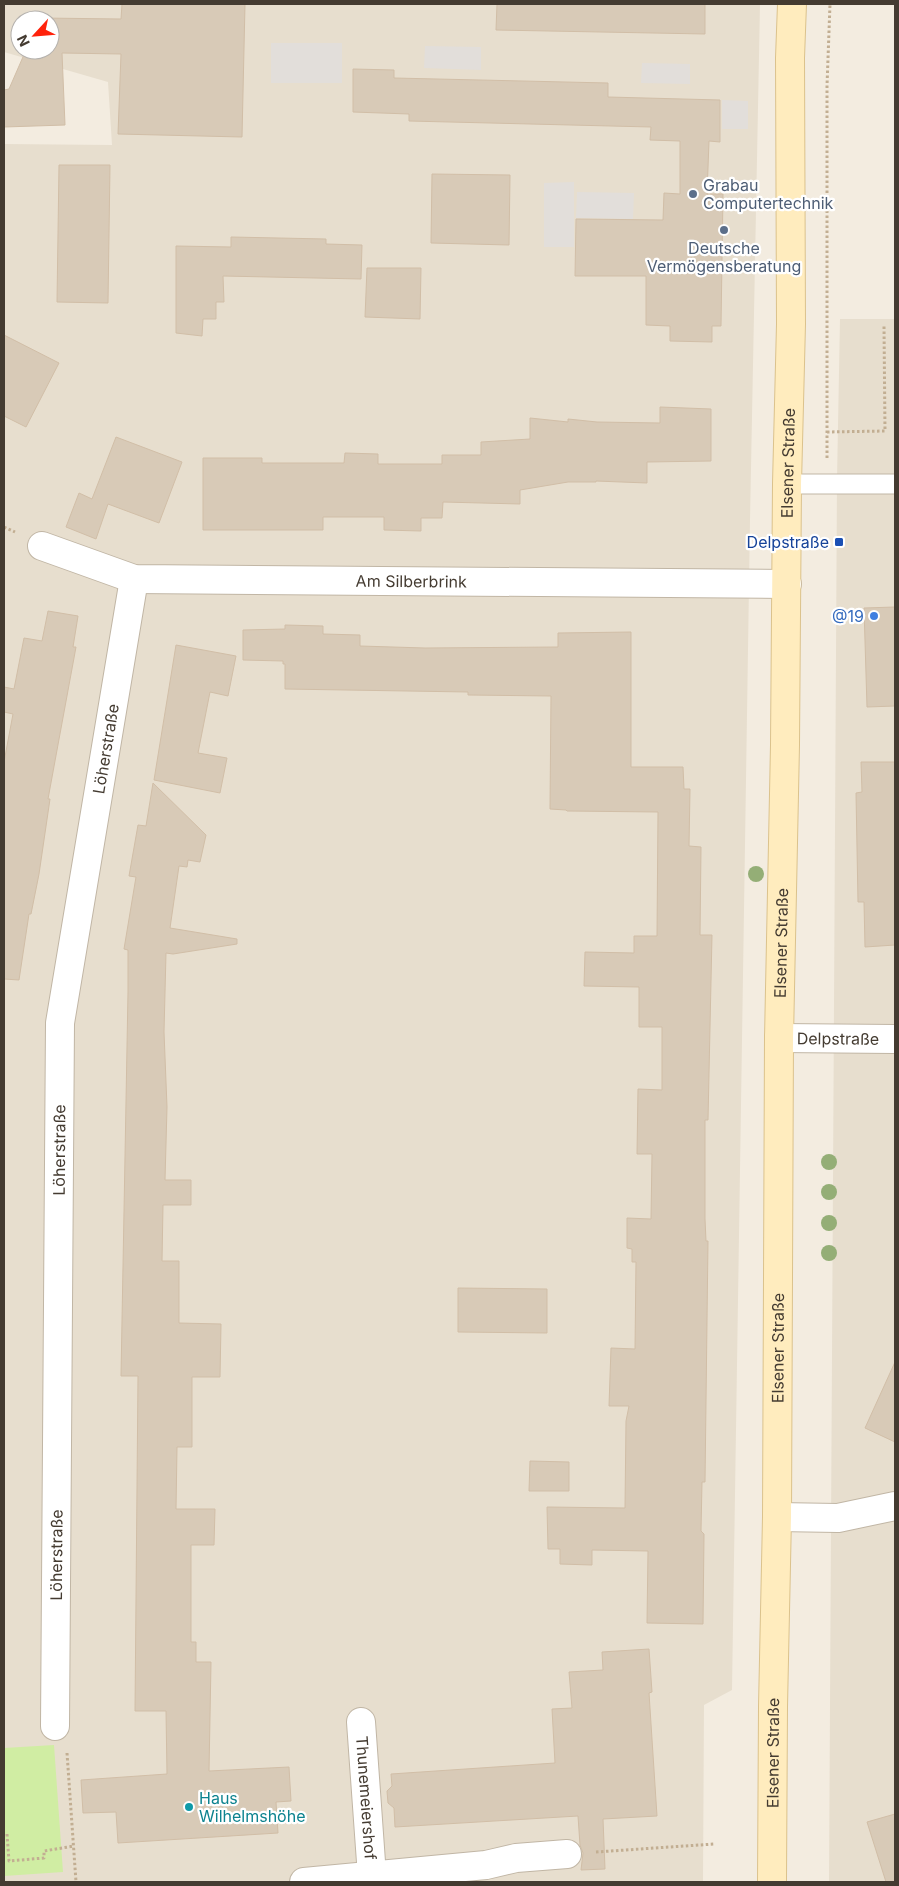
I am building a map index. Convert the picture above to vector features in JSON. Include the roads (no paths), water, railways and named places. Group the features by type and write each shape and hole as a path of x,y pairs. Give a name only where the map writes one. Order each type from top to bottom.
{"street":[{"name":"Elsener Straße","path":"772,1882 773,1697 777,1517 779,1038 791,324 790,58 792,4"},
{"name":"Am Silberbrink","path":"42,546 134,579 787,584"},
{"name":"Löherstraße","path":"55,1726 60,1023 134,579"},
{"name":"Delpstraße","path":"779,1038 895,1039"},
{"path":"777,1517 838,1518 895,1506"},
{"name":"Thunemeiershof","path":"361,1722 372,1876"},
{"name":"Thunemeiershof","path":"304,1882 372,1876 487,1873 516,1858 567,1854"}],"lane":[{"path":"787,484 895,484"}],"place":[{"name":"Grabau Computertechnik","path":"693,194"},
{"name":"Deutsche Vermögensberatung","path":"724,230"},
{"name":"Delpstraße","path":"839,542"},
{"name":"@19","path":"874,616"},
{"name":"Haus Wilhelmshöhe","path":"189,1807"}]}
